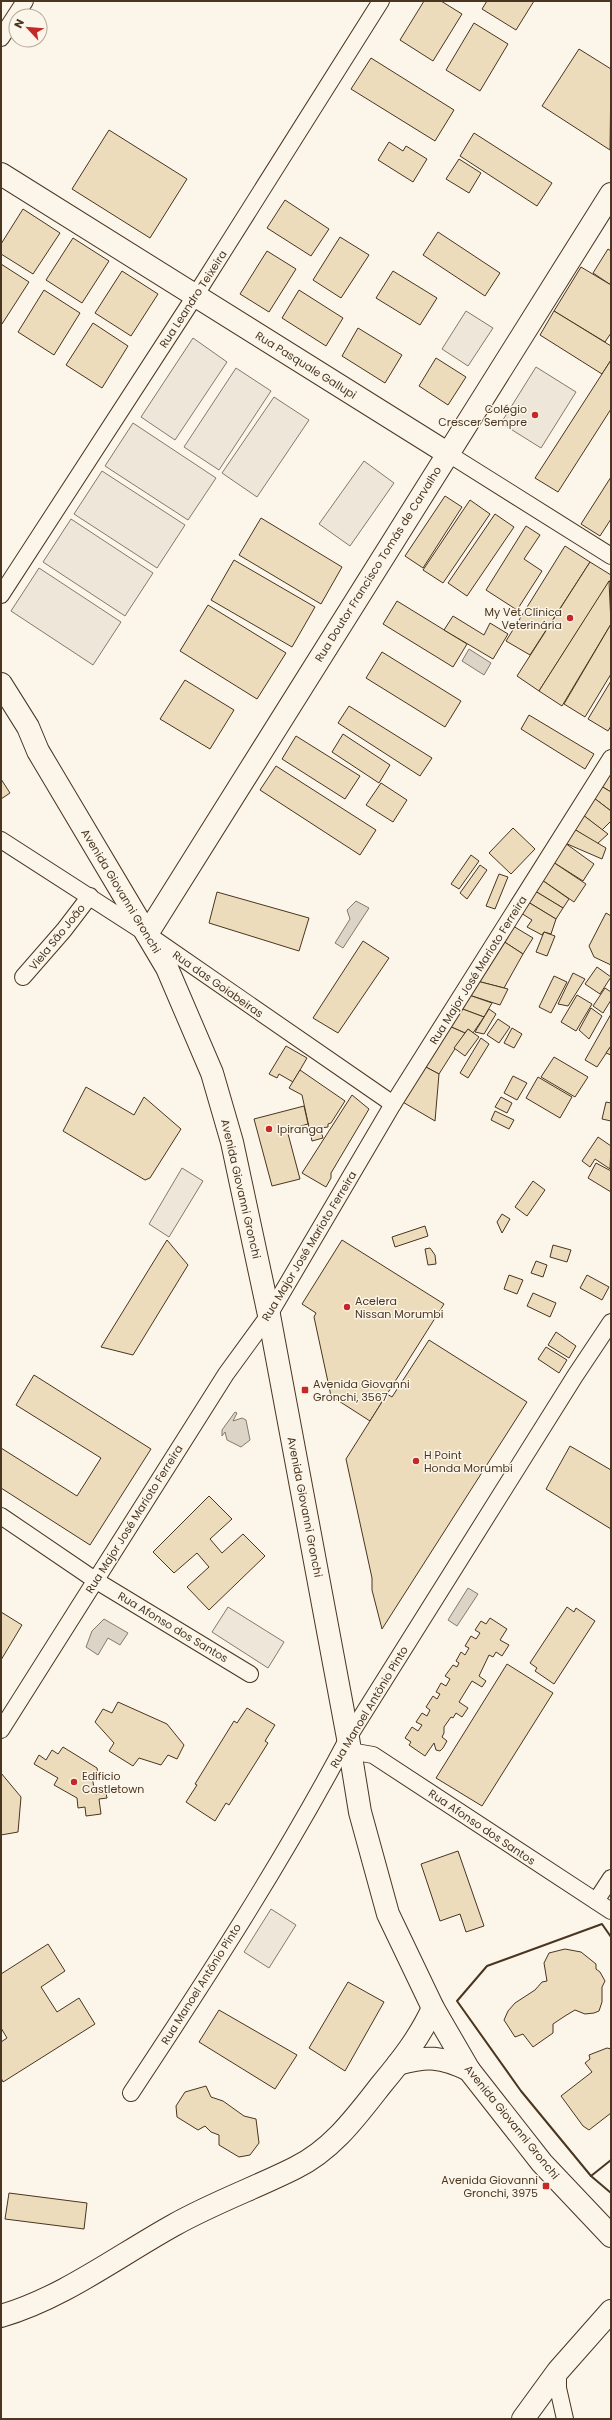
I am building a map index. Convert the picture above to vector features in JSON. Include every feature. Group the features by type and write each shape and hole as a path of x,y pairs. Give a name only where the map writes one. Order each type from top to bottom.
{"main road":[{"name":"Rua Pasquale Gallupi","path":"1,174 447,453"},
{"name":"Rua Doutor Francisco Tomás de Carvalho","path":"147,934 447,453 611,194"},
{"name":"Avenida Giovanni Gronchi","path":"1,684 28,727 38,751 170,974 212,1073 232,1142 269,1315 349,1745 360,1812 388,1914 433,2008 469,2070 542,2163 611,2236"},
{"name":"Avenida Giovanni Gronchi","path":"1,713 18,738 38,751"},
{"path":"1,2316 15,2312 61,2290 133,2250 175,2224 295,2168 324,2150 346,2129 398,2064 422,2032 433,2008"},
{"path":"398,2064 428,2057 454,2062 469,2070"},
{"path":"522,2419 558,2371 611,2311"}],"street":[{"path":"1,38 25,1"},
{"name":"Rua Leandro Teixeira","path":"1,595 195,296 381,1"},
{"name":"Rua Pasquale Gallupi","path":"447,453 611,556"},
{"name":"Rua Major José Marioto Ferreira","path":"1,1730 226,1374 269,1315 393,1104 611,758"},
{"name":"Rua das Goiabeiras","path":"1,840 147,934 393,1104"},
{"name":"Viela São João","path":"23,977 64,930 90,896"},
{"name":"Rua Manoel Antônio Pinto","path":"131,2093 206,1980 325,1781 349,1745 575,1376 611,1322"},
{"name":"Rua Afonso dos Santos","path":"1,1516 95,1580 250,1674"},
{"name":"Rua Afonso dos Santos","path":"349,1745 373,1755 611,1911"},
{"path":"596,1901 611,1878"},
{"path":"558,2371 558,2388 565,2419"}],"shaded area":[{"path":"466,311 493,328 468,366 442,349"},
{"path":"193,338 227,362 175,440 141,417"},
{"path":"536,367 576,392 541,448 501,423"},
{"path":"236,368 271,391 219,470 184,447"},
{"path":"274,397 309,420 257,497 222,473"},
{"path":"133,423 216,478 188,520 105,466"},
{"path":"364,461 394,483 350,546 319,524"},
{"path":"102,471 185,525 157,568 74,514"},
{"path":"71,519 153,573 125,616 43,562"},
{"path":"39,568 121,622 93,665 11,611"},
{"path":"469,649 491,663 484,675 462,661"},
{"path":"356,901 369,908 343,948 335,943 350,919 347,910"},
{"path":"182,1168 203,1181 169,1237 149,1224"},
{"path":"235,1412 237,1413 233,1421 242,1418 246,1420 250,1440 241,1447 227,1440 225,1432 222,1436 222,1430"},
{"path":"468,1588 478,1594 457,1626 448,1620"},
{"path":"228,1607 284,1642 268,1668 212,1632"},
{"path":"104,1619 128,1633 120,1645 108,1638 98,1655 86,1647 92,1631"},
{"path":"271,1909 296,1925 269,1968 244,1952"}],"building":[{"path":"424,1 441,1 462,14 433,61 400,40"},
{"path":"487,1 534,1 516,30 482,9"},
{"path":"474,23 508,44 480,91 446,70"},
{"path":"579,49 611,69 610,150 542,106"},
{"path":"371,58 454,110 435,141 351,89"},
{"path":"109,130 187,179 150,238 72,189"},
{"path":"474,133 552,183 537,206 460,156"},
{"path":"389,142 403,151 406,146 427,159 413,182 378,160"},
{"path":"459,159 481,173 469,193 446,179"},
{"path":"285,200 329,229 311,256 267,228"},
{"path":"23,209 60,233 33,274 1,254 1,244"},
{"path":"438,232 500,273 485,296 423,255"},
{"path":"340,237 369,255 341,298 313,280"},
{"path":"73,238 109,261 82,303 46,280"},
{"path":"608,249 611,251 611,285 593,273"},
{"path":"267,251 296,269 269,312 240,294"},
{"path":"1,264 29,282 2,324 1,323"},
{"path":"581,267 611,285 611,333 605,342 554,311"},
{"path":"122,271 158,294 131,336 95,313"},
{"path":"393,271 437,298 420,325 376,298"},
{"path":"44,290 80,313 54,355 18,332"},
{"path":"299,290 343,318 326,346 282,318"},
{"path":"554,311 611,346 611,360 602,374 540,335"},
{"path":"93,323 128,346 102,388 66,365"},
{"path":"358,328 402,355 385,383 342,356"},
{"path":"436,358 466,377 448,405 419,386"},
{"path":"611,360 611,409 558,492 535,478"},
{"path":"611,477 611,519 600,536 581,524"},
{"path":"445,496 462,507 423,568 405,556"},
{"path":"470,500 490,514 443,583 423,570"},
{"path":"495,514 514,527 467,596 448,583"},
{"path":"261,518 342,567 321,604 239,555"},
{"path":"526,526 540,535 524,559 542,571 517,610 486,590"},
{"path":"565,546 590,562 530,655 506,641"},
{"path":"234,560 315,607 292,647 211,600"},
{"name":"My Vet Clínica Veterinária","path":"590,562 611,575 611,579 539,691 517,676"},
{"path":"609,581 611,624 562,706 539,691"},
{"path":"397,601 467,644 453,667 383,624"},
{"path":"208,605 286,653 257,699 180,651"},
{"path":"453,616 484,635 490,623 508,634 493,659 444,630"},
{"path":"611,624 611,674 585,717 564,704"},
{"path":"382,652 461,701 445,727 366,678"},
{"path":"185,680 234,710 210,749 160,719"},
{"path":"611,681 611,726 608,731 588,719"},
{"path":"349,706 432,758 420,776 338,723"},
{"path":"529,715 594,754 585,769 521,729"},
{"path":"343,734 390,765 379,783 332,752"},
{"path":"296,736 360,776 345,799 282,759"},
{"path":"276,766 376,830 360,855 260,790"},
{"path":"611,771 611,792 601,786"},
{"path":"1,779 10,793 1,799"},
{"path":"381,783 407,800 393,822 366,805"},
{"path":"601,786 611,792 611,811 594,798"},
{"path":"594,798 611,811 611,821 602,830 583,815"},
{"path":"583,815 608,834 597,844 574,829"},
{"path":"513,828 535,849 511,874 489,853"},
{"path":"574,829 606,848 602,859 565,843"},
{"path":"565,843 594,864 583,881 553,862"},
{"path":"471,855 479,861 459,889 451,884"},
{"path":"553,862 586,884 574,902 542,880"},
{"path":"480,865 487,870 467,899 460,893"},
{"path":"499,874 508,877 495,909 486,906"},
{"path":"542,880 569,899 563,908 535,891"},
{"path":"535,891 563,908 556,919 528,902"},
{"path":"217,892 309,918 299,951 209,923"},
{"path":"528,902 556,919 551,934 544,932 542,935 527,927 532,920 521,913"},
{"path":"606,913 611,916 611,965 594,957 589,946"},
{"path":"513,926 533,938 523,954 503,941"},
{"path":"544,932 555,936 547,956 536,952"},
{"path":"363,941 389,958 338,1033 313,1018"},
{"path":"503,941 523,954 504,988 477,981"},
{"path":"597,967 611,977 600,994 585,984"},
{"path":"573,973 585,979 568,1006 558,1004"},
{"path":"554,976 567,982 551,1013 539,1007"},
{"path":"477,981 508,989 500,1005 469,995"},
{"path":"605,988 611,992 611,1000 603,1013 593,1006"},
{"path":"469,995 492,1003 484,1017 460,1008"},
{"path":"577,995 592,1004 576,1031 561,1022"},
{"path":"460,1008 484,1017 473,1033 468,1029 465,1033 449,1026"},
{"path":"591,1008 602,1016 589,1039 579,1030"},
{"path":"489,1009 496,1014 484,1034 475,1032"},
{"path":"611,1014 611,1046 597,1067 585,1060"},
{"path":"498,1019 510,1027 499,1043 487,1035"},
{"path":"449,1026 465,1033 439,1074 424,1066"},
{"path":"512,1028 522,1034 514,1048 504,1043"},
{"path":"468,1029 479,1037 465,1056 454,1048"},
{"path":"481,1038 489,1044 468,1078 460,1073"},
{"path":"286,1046 307,1058 293,1082 279,1074 277,1078 269,1074"},
{"path":"611,1046 611,1055 606,1053"},
{"path":"554,1057 588,1077 575,1097 541,1077"},
{"path":"424,1066 439,1074 435,1121 401,1101"},
{"path":"300,1070 345,1101 331,1123 328,1124 328,1127 320,1128 323,1138 312,1141 302,1095 289,1088"},
{"path":"513,1076 527,1083 517,1100 504,1093"},
{"path":"538,1077 572,1097 560,1118 526,1098"},
{"path":"86,1087 134,1115 144,1097 181,1129 150,1178 145,1180 63,1131"},
{"path":"352,1095 369,1109 331,1173 331,1178 326,1187 302,1173"},
{"path":"501,1097 512,1103 507,1113 495,1107"},
{"path":"606,1102 611,1103 611,1121 602,1119"},
{"path":"304,1106 308,1124 287,1130 300,1179 272,1186 254,1119"},
{"path":"495,1111 514,1120 509,1129 491,1120"},
{"path":"598,1137 611,1146 610,1169 595,1159 590,1167 582,1161"},
{"path":"596,1163 611,1171 611,1192 588,1178"},
{"path":"533,1181 545,1190 527,1216 515,1207"},
{"path":"502,1214 510,1219 502,1233 497,1222"},
{"path":"425,1226 428,1236 395,1247 392,1237"},
{"path":"167,1240 188,1265 133,1355 101,1347"},
{"path":"342,1240 444,1304 370,1421 331,1396 314,1317 316,1313 302,1304"},
{"path":"553,1245 571,1250 567,1262 550,1257"},
{"path":"430,1248 435,1255 436,1264 428,1265 425,1249"},
{"path":"536,1261 547,1265 543,1277 531,1273"},
{"path":"509,1275 523,1280 517,1294 504,1289"},
{"path":"587,1275 609,1287 602,1300 580,1288"},
{"path":"533,1293 556,1303 550,1317 527,1306"},
{"path":"556,1332 576,1346 569,1358 548,1345"},
{"path":"429,1340 527,1402 382,1629 372,1590 372,1578 346,1459 387,1394 392,1397"},
{"path":"546,1347 567,1360 559,1373 538,1359"},
{"path":"34,1375 151,1449 90,1545 1,1488 1,1448 77,1496 101,1458 16,1405"},
{"path":"570,1446 611,1470 611,1529 546,1489"},
{"path":"209,1496 232,1519 210,1539 222,1553 243,1534 265,1556 209,1610 187,1587 209,1567 197,1553 174,1573 153,1552"},
{"path":"567,1607 574,1612 576,1608 595,1621 554,1684 535,1671 537,1668 530,1663"},
{"path":"1,1612 22,1625 1,1660"},
{"path":"490,1618 507,1629 500,1640 509,1645 502,1656 496,1652 493,1657 489,1655 479,1676 486,1681 482,1687 472,1681 459,1702 468,1708 462,1717 456,1713 444,1727 442,1737 447,1741 443,1748 440,1751 436,1750 434,1743 425,1756 409,1745 411,1742 405,1738 412,1727 418,1731 422,1725 416,1722 422,1713 427,1716 430,1710 426,1707 433,1696 437,1699 440,1694 436,1692 441,1683 446,1686 450,1679 445,1676 453,1665 457,1667 459,1663 456,1661 461,1652 465,1655 469,1648 465,1646 471,1636 476,1639 480,1633 475,1630 481,1621 486,1624"},
{"path":"507,1664 553,1693 482,1806 436,1778"},
{"path":"118,1702 167,1724 184,1745 177,1759 168,1755 161,1765 139,1758 133,1766 109,1751 114,1743 95,1722 103,1709 112,1713"},
{"path":"247,1708 275,1725 265,1741 268,1743 229,1805 226,1803 215,1821 186,1802 197,1785 195,1784 234,1721 237,1723"},
{"name":"Edificio Castletown","path":"63,1747 97,1768 98,1775 92,1776 95,1794 106,1793 107,1798 99,1799 101,1814 86,1816 85,1807 78,1808 77,1798 54,1785 58,1778 34,1764 39,1755 46,1760 52,1750 58,1754"},
{"path":"1,1773 21,1797 18,1832 1,1835"},
{"path":"458,1851 484,1926 466,1932 460,1914 440,1921 421,1864"},
{"path":"48,1944 65,1971 41,1987 57,2012 79,1998 95,2024 3,2082 1,2078 1,2042 7,2038 1,2028 1,1974"},
{"path":"565,1949 581,1952 596,1964 596,1969 600,1972 605,1981 602,1987 602,2002 599,2011 594,2013 585,2014 575,2010 565,2016 553,2024 553,2033 533,2047 523,2034 515,2037 504,2020 508,2011 515,2003 535,1990 542,1982 547,1981 544,1963 549,1953"},
{"path":"348,1982 384,2002 345,2071 309,2048"},
{"path":"219,2010 297,2055 275,2089 199,2042"},
{"path":"607,2048 611,2049 611,2113 589,2130 583,2126 561,2096 592,2072 585,2063 590,2059 589,2055"},
{"path":"206,2086 211,2097 223,2101 244,2116 256,2119 259,2143 250,2155 239,2157 219,2145 219,2135 211,2132 205,2126 198,2130 177,2117 176,2106 185,2092"},
{"path":"9,2193 87,2203 84,2229 5,2219"}],"wall":[{"path":"611,1937 602,1924 487,1966 457,2001 521,2091 591,2176 611,2160"},
{"path":"591,2176 611,2193"}],"place":[{"name":"Colégio Crescer Sempre","path":"535,415"},
{"name":"My Vet Clínica Veterinária","path":"570,618"},
{"name":"Ipiranga","path":"269,1129"},
{"name":"Acelera Nissan Morumbi","path":"347,1307"},
{"name":"Avenida Giovanni Gronchi, 3567","path":"305,1390"},
{"name":"H Point Honda Morumbi","path":"416,1461"},
{"name":"Edificio Castletown","path":"74,1782"},
{"name":"Avenida Giovanni Gronchi, 3975","path":"546,2186"}]}
